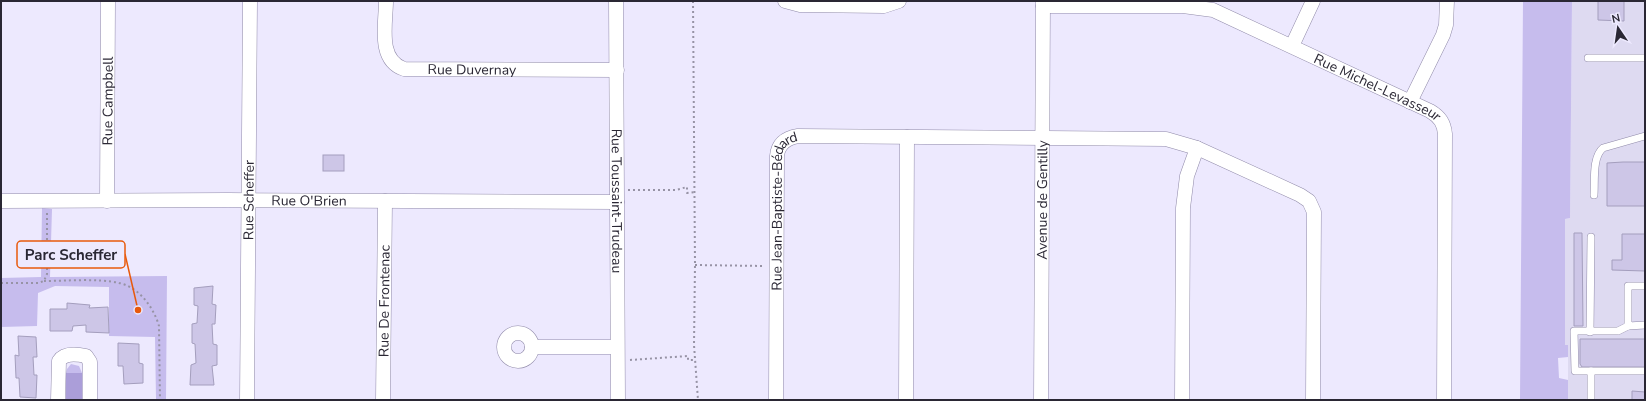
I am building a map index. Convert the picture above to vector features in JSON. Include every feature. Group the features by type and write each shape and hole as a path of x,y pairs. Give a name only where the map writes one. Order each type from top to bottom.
{"street":[{"name":"Rue Campbell","path":"107,201 108,1"},
{"name":"Rue Scheffer","path":"247,400 250,1"},
{"name":"Rue Duvernay","path":"386,1 387,54 394,64 404,69 617,70"},
{"name":"Rue Toussaint-Trudeau","path":"616,1 618,400"},
{"path":"785,1 800,5 877,6 889,5 899,1"},
{"path":"1292,46 1313,1"},
{"path":"1410,102 1443,35 1446,25 1447,1"},
{"name":"Rue Michel-Levasseur","path":"1043,4 1183,4 1206,8 1220,12 1435,114 1441,120 1445,129 1444,400"},
{"name":"Avenue de Gentilly","path":"1041,400 1043,4"},
{"name":"Rue Jean-Baptiste-Bédard","path":"776,400 777,156 780,146 789,138 798,136 1043,138"},
{"path":"906,400 907,137"},
{"path":"1043,138 1160,139 1176,141 1197,148 1300,195 1309,201 1313,208 1313,400"},
{"path":"1182,400 1183,208 1187,176 1197,148"},
{"name":"Rue O'Brien","path":"1,201 248,200 617,202"},
{"name":"Rue De Frontenac","path":"383,400 385,201"},
{"path":"532,347 617,347"},
{"path":"58,400 59,361 64,356 74,355 86,356 90,362 90,400"}],"lane":[{"path":"1588,58 1645,58"},
{"path":"1594,195 1596,166 1599,150 1645,136"},
{"path":"1590,332 1591,237"},
{"path":"1628,326 1628,286 1645,286"},
{"path":"1645,326 1628,326 1618,331 1574,331 1575,371 1645,372"},
{"path":"1591,371 1591,400"}],"path":[{"path":"693,1 696,265 695,360 698,400"},
{"path":"625,190 676,190 687,187 687,193 695,192"},
{"path":"44,281 47,274 47,201"},
{"path":"696,265 768,266"},
{"path":"1,283 38,283 44,281 120,283 146,302 154,312 159,326 160,400"},
{"path":"626,360 688,356 688,360 695,360"}],"shaded area":[{"path":"1523,1 1572,1 1570,218 1565,219 1565,345 1568,345 1568,357 1558,358 1559,378 1568,380 1568,400 1520,400"},
{"path":"1572,1 1645,1 1645,400 1568,400 1568,345 1565,345 1565,219 1570,218"},
{"path":"42,208 52,209 50,277 167,276 166,399 156,399 155,337 109,336 109,287 55,286 38,293 37,326 1,327 1,278 41,277"},
{"path":"71,364 79,366 82,373 66,373"},
{"path":"66,373 82,373 82,400 66,400"}],"building":[{"path":"1598,1 1624,1 1624,21 1598,20"},
{"path":"323,155 344,155 344,171 323,171"},
{"path":"1645,162 1645,206 1607,206 1607,163"},
{"path":"1574,233 1582,233 1583,326 1574,326"},
{"path":"1622,234 1645,234 1645,271 1612,270 1612,260 1622,260"},
{"path":"213,286 212,304 216,305 215,324 212,324 213,344 217,345 217,365 212,366 214,385 190,385 191,365 196,363 195,344 192,343 192,324 197,323 198,306 194,305 194,288"},
{"path":"67,303 90,305 89,308 108,307 109,333 86,332 86,325 73,326 72,331 50,331 50,309 67,309"},
{"path":"18,336 36,337 37,357 33,357 34,375 37,375 36,398 20,397 19,378 16,378 15,355 19,356"},
{"path":"1580,339 1645,339 1645,367 1582,367 1580,364"},
{"path":"118,343 139,344 139,363 143,364 143,383 124,384 123,366 118,366"},
{"path":"1632,391 1645,392 1645,400 1632,400"}],"place":[{"name":"Parc Scheffer","path":"138,310"}]}
